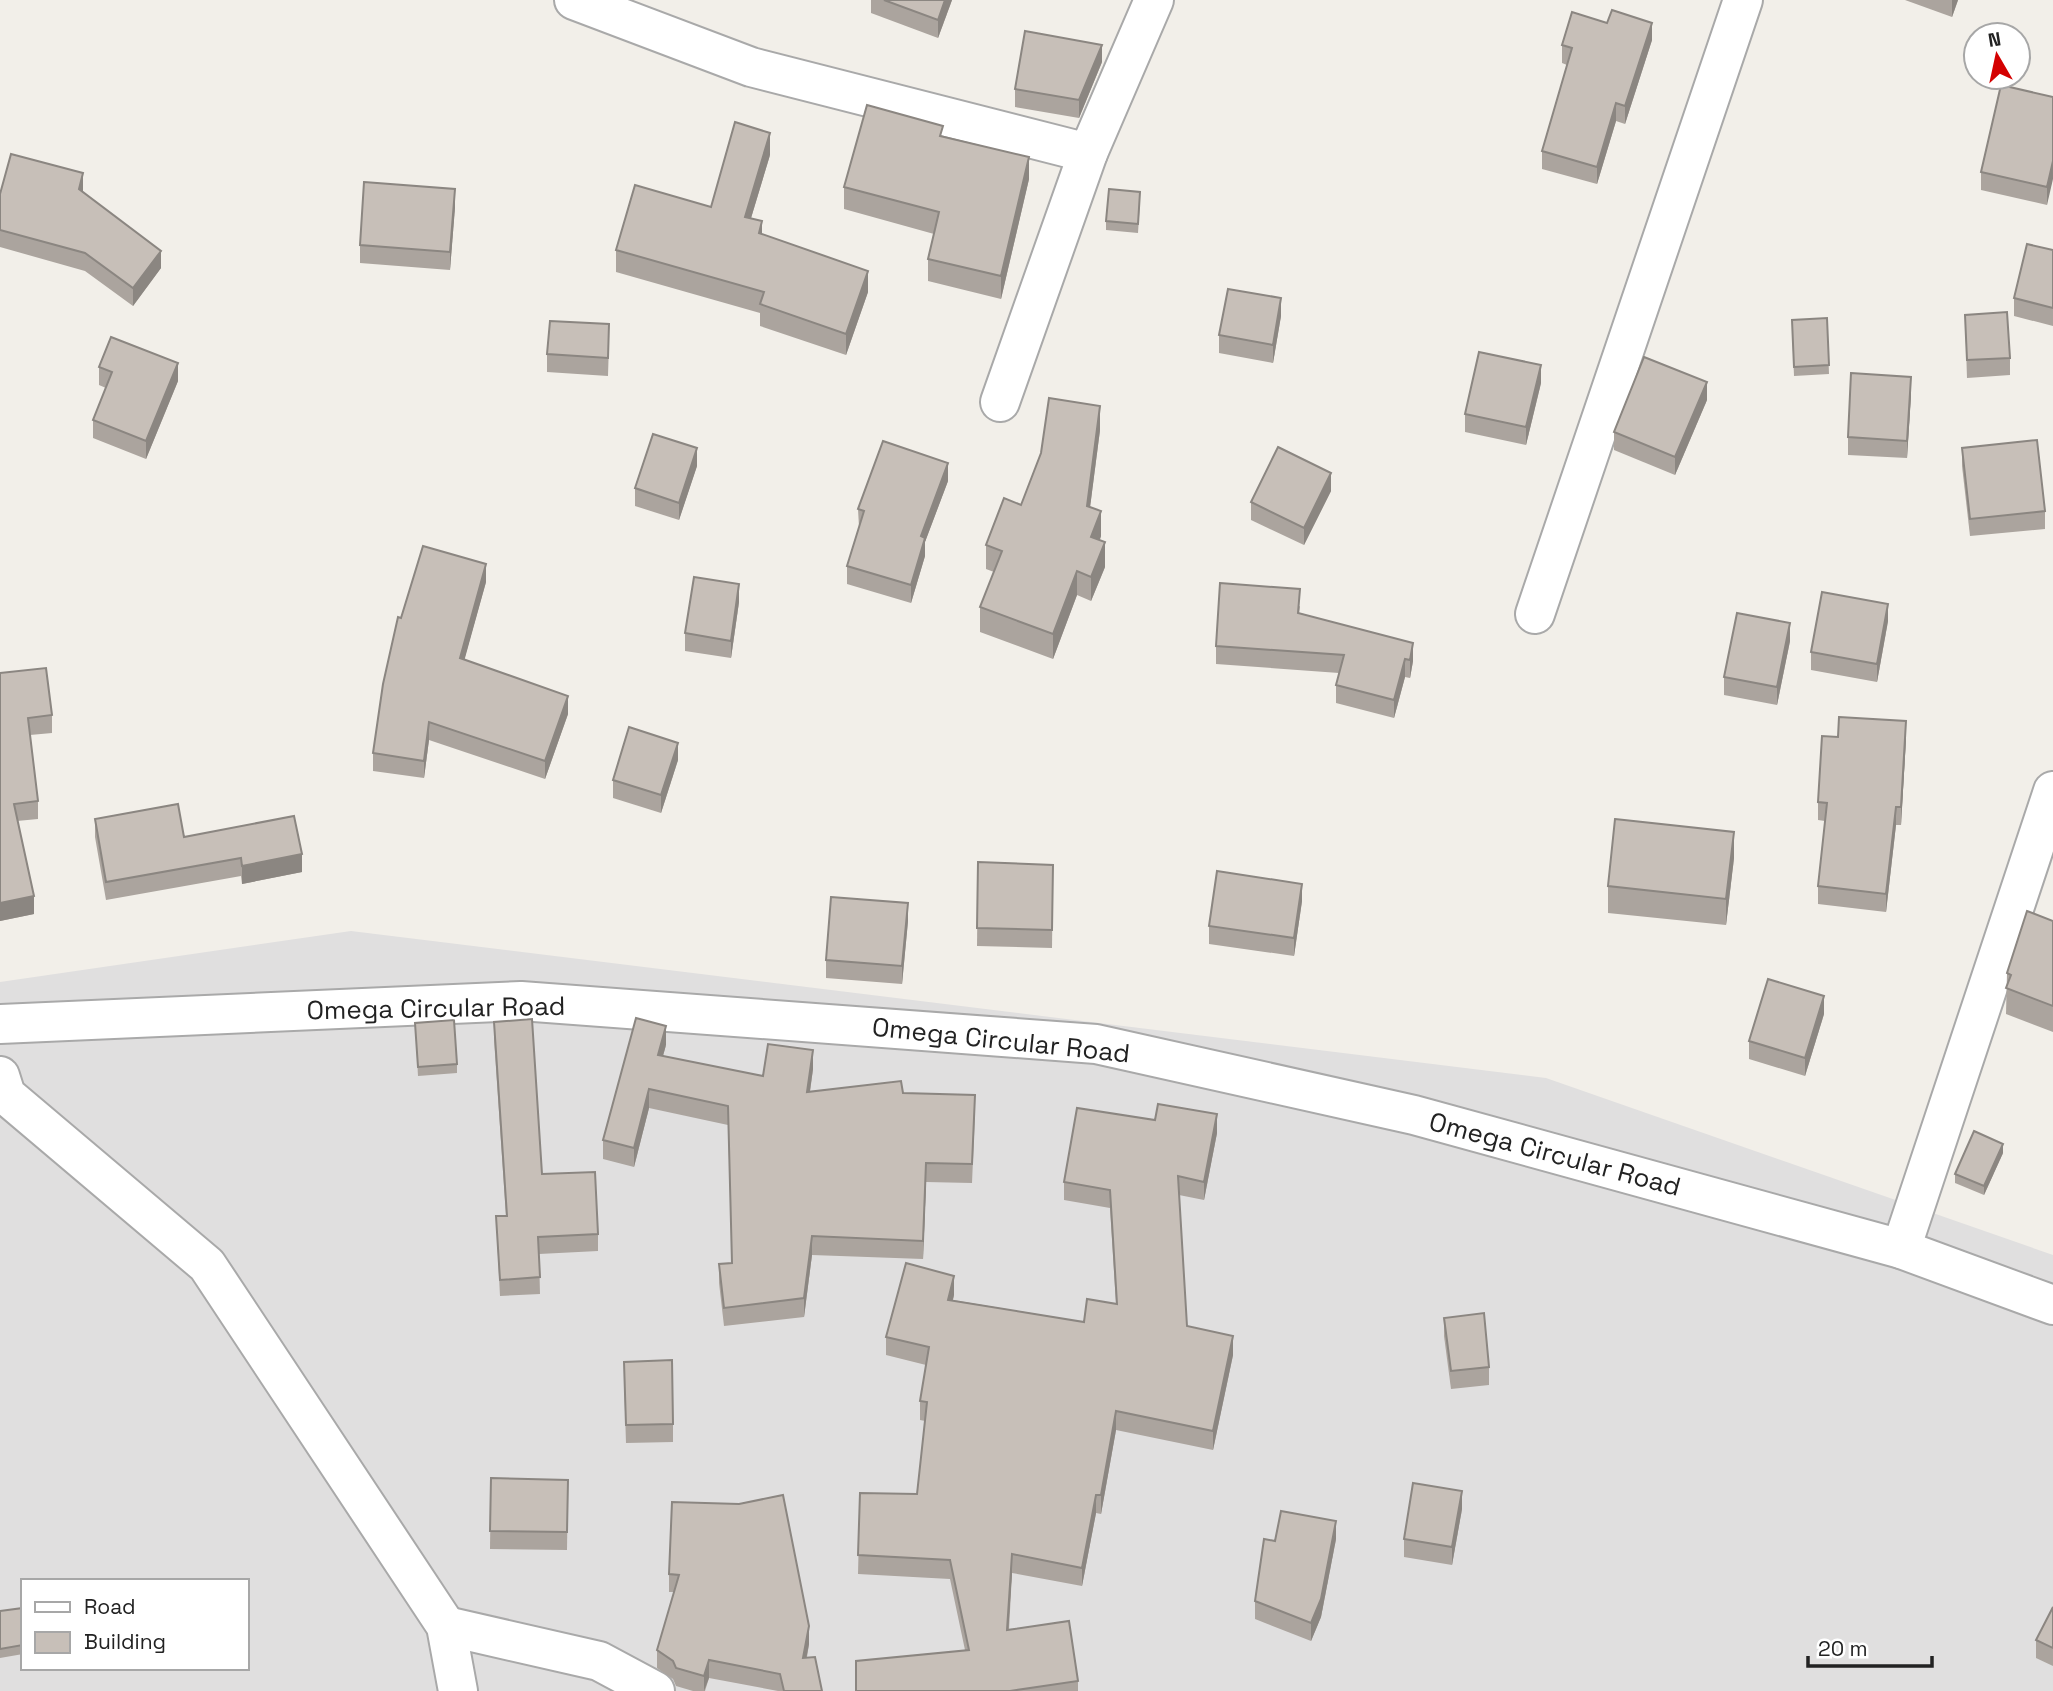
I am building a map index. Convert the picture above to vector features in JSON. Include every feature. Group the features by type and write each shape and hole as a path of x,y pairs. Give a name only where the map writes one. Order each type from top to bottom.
{"street":[{"path":"1000,402 1088,153 1154,0"},
{"path":"1535,614 1742,0"},
{"path":"589,3 751,67 1088,153"},
{"path":"1901,1249 2053,791"},
{"name":"Omega Circular Road","path":"0,1024 521,1001 1096,1044 1414,1115 1901,1249 2053,1305"},
{"path":"0,1076 6,1095 207,1265 446,1626 458,1691"},
{"path":"446,1626 599,1661 655,1691"}],"shaded area":[{"path":"351,931 1546,1078 2053,1255 2053,1691 0,1691 0,982"}],"building":[{"path":"884,0 945,0 938,20"},
{"path":"1612,10 1652,23 1625,106 1616,103 1597,167 1542,151 1572,48 1562,45 1572,12 1607,23"},
{"path":"1025,31 1102,45 1079,100 1015,89"},
{"path":"2000,91 2027,91 2053,97 2053,161 2047,187 1981,172"},
{"path":"867,105 943,126 940,136 1029,157 1001,276 928,259 939,212 844,187"},
{"path":"735,122 770,133 745,217 762,221 759,233 868,271 846,334 760,304 764,292 616,250 635,185 711,207"},
{"path":"11,154 83,173 79,189 161,251 133,288 85,253 0,230 0,194"},
{"path":"364,182 455,189 450,252 360,245"},
{"path":"1109,189 1140,192 1138,224 1106,221"},
{"path":"2027,244 2053,250 2053,308 2014,298"},
{"path":"1228,289 1281,298 1273,345 1219,335"},
{"path":"2007,312 2010,358 1967,360 1965,315"},
{"path":"1827,318 1829,365 1794,367 1792,320"},
{"path":"550,321 609,324 608,358 547,354"},
{"path":"111,337 178,363 146,441 93,420 112,372 99,367"},
{"path":"1479,352 1541,365 1526,427 1465,414"},
{"path":"1644,357 1707,382 1675,457 1614,432"},
{"path":"1851,373 1911,377 1907,441 1848,437"},
{"path":"1049,398 1100,406 1087,506 1101,511 1091,537 1105,542 1091,577 1077,571 1053,634 980,607 1002,551 986,545 1004,498 1021,505 1041,453"},
{"path":"653,434 697,448 679,503 635,488"},
{"path":"2037,440 2045,511 1970,519 1962,448"},
{"path":"883,441 948,463 921,536 925,538 911,585 847,566 864,511 858,509"},
{"path":"1278,447 1331,473 1304,528 1251,502"},
{"path":"423,546 486,564 460,658 568,696 545,761 429,722 424,761 373,753 383,684 398,617 401,618"},
{"path":"694,577 739,584 731,641 685,633"},
{"path":"1220,583 1300,589 1298,613 1413,643 1410,660 1405,659 1394,700 1336,685 1344,655 1216,646"},
{"path":"1822,592 1888,604 1877,664 1811,652"},
{"path":"1737,613 1790,623 1777,687 1724,677"},
{"path":"46,668 52,715 28,718 38,801 14,804 34,896 0,903 0,673"},
{"path":"1839,717 1906,721 1901,807 1896,807 1886,894 1818,886 1827,803 1818,802 1822,736 1838,737"},
{"path":"629,727 678,743 661,795 613,780"},
{"path":"178,804 184,837 294,816 302,854 242,866 241,858 106,882 95,819"},
{"path":"1615,819 1734,832 1726,899 1608,886"},
{"path":"978,862 1053,865 1052,930 977,928"},
{"path":"1217,871 1302,884 1294,938 1209,926"},
{"path":"831,897 908,903 902,966 826,960"},
{"path":"2027,911 2053,921 2053,1006 2006,988 2011,975 2007,973"},
{"path":"1768,979 1824,996 1805,1058 1749,1041"},
{"path":"636,1018 666,1026 658,1055 763,1076 768,1044 813,1050 807,1092 901,1081 903,1093 975,1095 972,1164 926,1163 923,1241 812,1236 804,1298 724,1308 719,1264 732,1263 728,1106 649,1089 634,1148 603,1140"},
{"path":"532,1019 542,1174 595,1172 598,1234 538,1237 540,1277 500,1280 496,1216 507,1216 494,1022"},
{"path":"454,1020 457,1064 418,1067 415,1023"},
{"path":"1158,1104 1217,1114 1204,1182 1178,1176 1187,1326 1233,1336 1213,1431 1116,1411 1101,1495 1096,1495 1082,1568 1012,1554 1007,1630 1069,1621 1078,1681 1010,1691 856,1691 856,1661 969,1650 950,1560 858,1555 860,1493 917,1494 927,1402 920,1401 929,1347 886,1337 906,1263 954,1276 948,1300 1084,1322 1087,1299 1117,1304 1110,1190 1064,1182 1077,1108 1155,1120"},
{"path":"1974,1131 2003,1144 1984,1186 1955,1174"},
{"path":"1484,1313 1489,1367 1451,1371 1444,1318"},
{"path":"672,1360 673,1424 626,1425 624,1362"},
{"path":"491,1478 568,1480 567,1532 490,1531"},
{"path":"1413,1483 1462,1491 1452,1547 1404,1539"},
{"path":"783,1495 809,1626 803,1658 815,1657 822,1691 784,1691 780,1674 709,1660 704,1676 676,1668 673,1661 657,1650 679,1575 669,1574 672,1502 739,1504"},
{"path":"1281,1511 1336,1521 1321,1599 1311,1623 1255,1601 1264,1539 1275,1541"},
{"path":"2053,1607 2053,1648 2036,1640"},
{"path":"21,1608 21,1645 0,1649 0,1611"}]}
